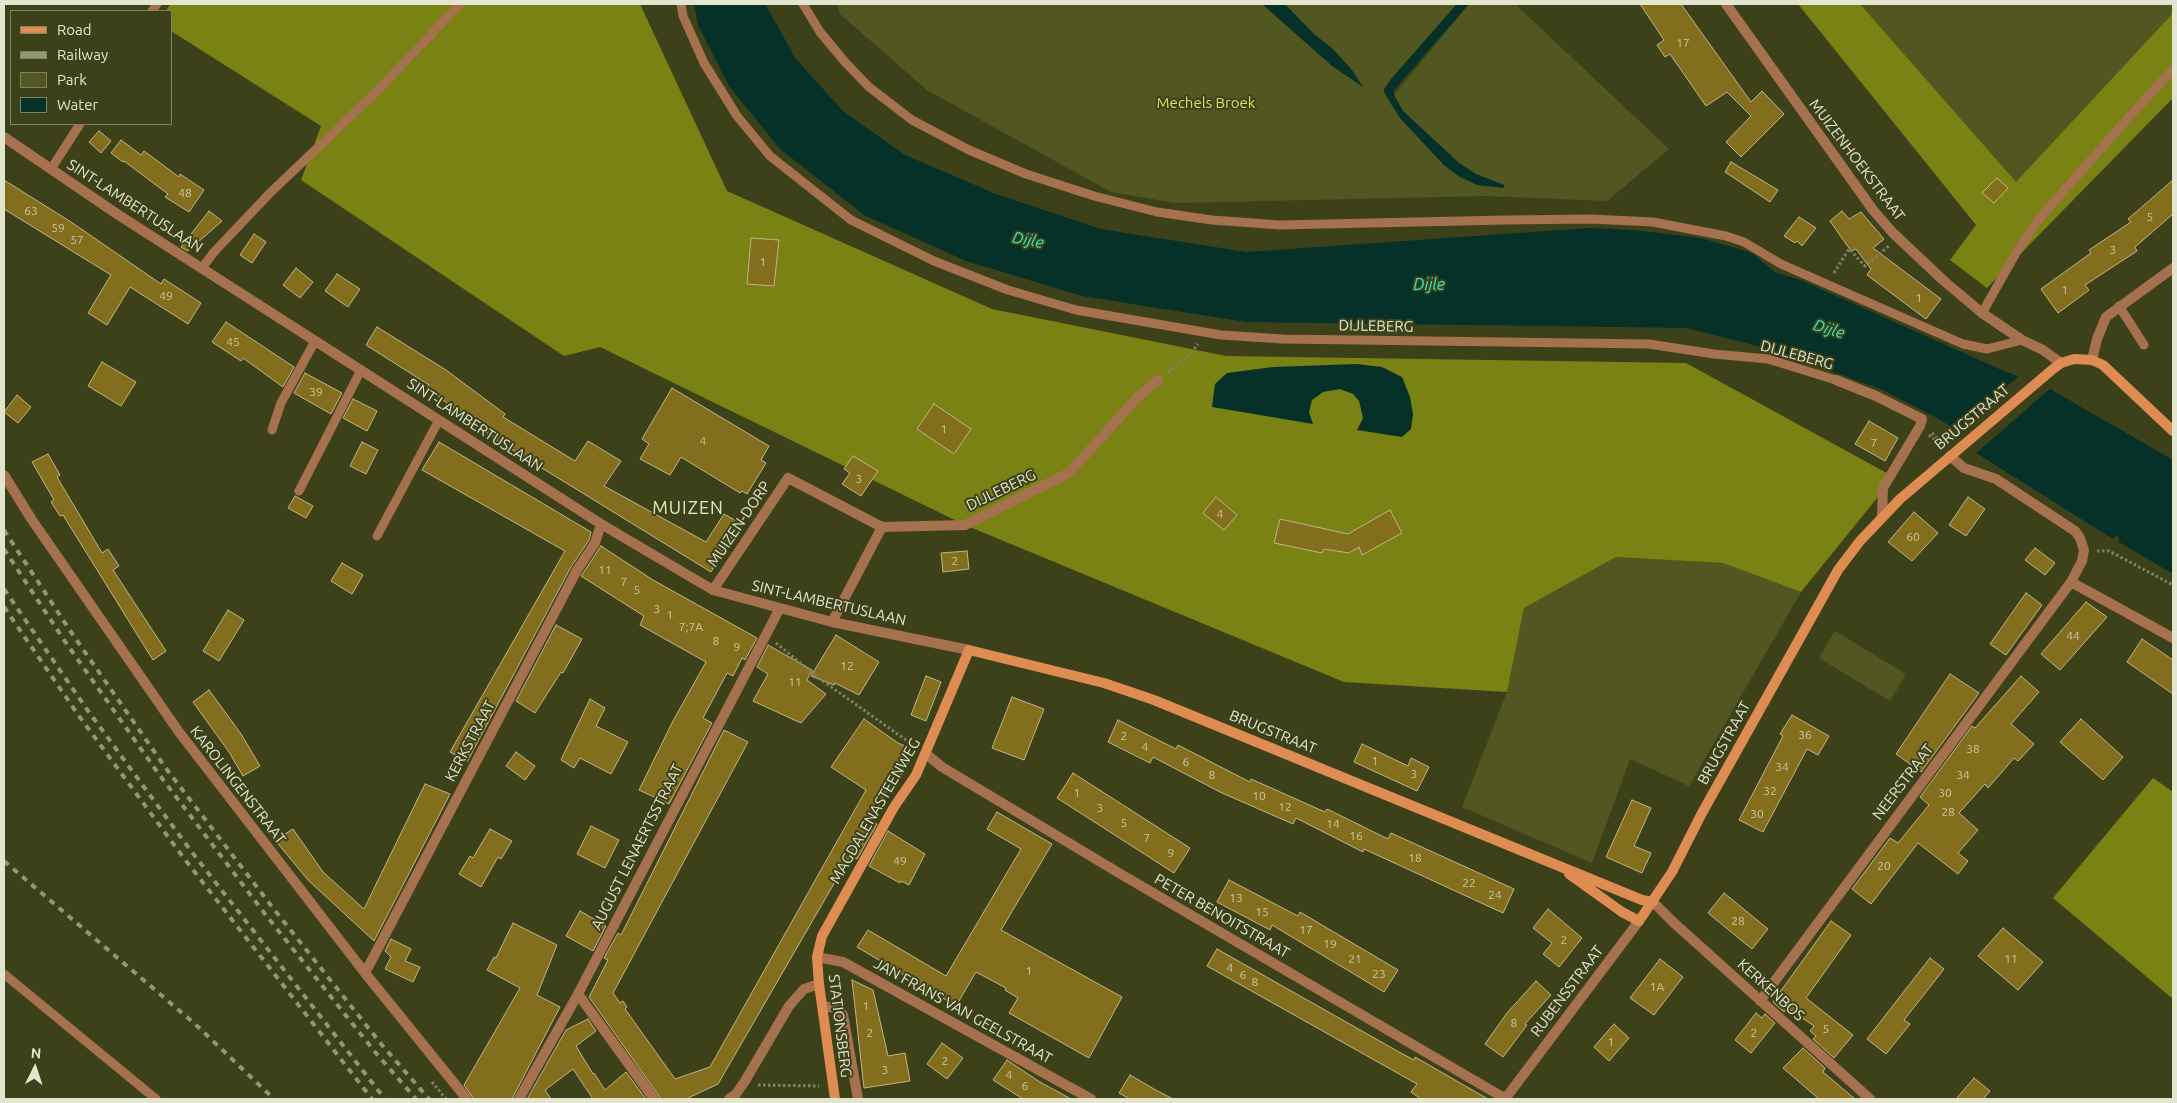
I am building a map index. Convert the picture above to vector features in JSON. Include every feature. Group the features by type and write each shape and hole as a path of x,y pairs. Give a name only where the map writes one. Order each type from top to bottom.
{"street":[{"name":"MUIZENHOEKSTRAAT","path":"1726,4 1873,210 1898,238 1982,313 2061,363"},
{"name":"SINT-LAMBERTUSLAAN","path":"4,138 600,524 713,590 832,622 969,650"},
{"path":"2092,360 2106,316 2173,268"},
{"path":"2061,363 2074,359 2092,360 2111,371 2173,431"},
{"name":"BRUGSTRAAT","path":"969,650 1104,683 1154,700 1642,900 1653,902 1672,872 1702,813 1838,570 1882,516 2061,363"},
{"name":"DIJLEBERG","path":"882,527 965,525 1069,473 1136,399 1158,380"},
{"name":"DIJLEBERG","path":"1836,380 1876,396 1922,419 1920,426"},
{"name":"BRUGSTRAAT","path":"1882,516 1883,488 1920,426"},
{"path":"1954,453 1964,468 1996,479 2075,531 2080,538 2084,550"},
{"name":"KAROLINGENSTRAAT","path":"4,475 32,520 179,732 365,973 468,1099"},
{"name":"MUIZEN-DORP","path":"713,590 788,478 882,527"},
{"name":"KERKSTRAAT","path":"365,973 577,570 595,543 600,524"},
{"path":"832,622 882,527"},
{"name":"NEERSTRAAT","path":"1760,1001 2071,582 2082,561 2084,550"},
{"path":"2071,582 2173,638"},
{"name":"AUGUST LENAERTSSTRAAT","path":"519,1099 578,994 780,608"},
{"name":"MAGDALENASTEENWEG","path":"817,957 822,936 829,922 926,754 969,650"},
{"name":"PETER BENOITSTRAAT","path":"926,754 942,767 1119,873 1505,1099"},
{"name":"BRUGSTRAAT","path":"1557,865 1622,912 1639,921"},
{"name":"RUBENSSTRAAT","path":"1505,1099 1653,902"},
{"name":"KERKENBOS","path":"1653,902 1870,1099"},
{"name":"STATIONSBERG","path":"817,957 834,1099"},
{"name":"JAN FRANS VAN GEELSTRAAT","path":"817,957 843,962 1091,1099"},
{"path":"728,1099 736,1094 746,1081 789,1006 804,990 819,984"},
{"path":"578,994 654,1099"},
{"path":"822,1006 836,1008 843,1015 858,1099"}],"lane":[{"path":"202,268 214,252 270,193 378,90 460,4"},
{"name":"DIJLEBERG","path":"681,4 684,16 704,63 737,116 770,156 851,220 934,260 1008,290 1076,310 1206,333 1283,339 1650,344 1714,354 1768,359 1836,380"},
{"path":"803,4 820,32 845,62 869,87 912,120 968,150 1026,174 1094,196 1156,212 1212,220 1280,225 1591,219 1653,222 1726,236 1744,242 1781,264 1964,344 1987,349 2022,340"},
{"path":"1982,313 2016,253 2038,220 2120,126 2173,69"},
{"path":"51,169 79,125"},
{"path":"2119,306 2144,345"},
{"path":"272,430 281,402 315,341"},
{"path":"299,491 361,370"},
{"path":"377,536 439,420"},
{"path":"4,974 156,1099"}],"path":[{"path":"1828,284 1849,249 1865,266 1898,238"},
{"path":"1158,380 1191,353 1206,333"},
{"path":"1920,426 1954,453"},
{"path":"1932,433 1942,442"},
{"path":"2084,550 2110,552 2173,585"},
{"path":"765,635 820,679 926,754"},
{"path":"746,1081 760,1086 833,1086"},
{"path":"432,1082 446,1099"}],"green space":[{"path":"170,4 640,4 727,191 992,309 1226,356 1686,363 1894,477 1801,592 1723,563 1616,557 1524,608 1507,692 1344,682 965,525 600,347 564,356 301,180 321,126 172,32 172,10 167,10"},
{"name":"Mechels Broek","path":"837,4 1457,4 1392,78 1386,97 1400,118 1444,165 1460,177 1503,188 1504,185 1475,174 1459,163 1403,111 1394,95 1469,4 1515,4 1669,149 1607,201 1485,196 1175,203 1111,192 927,90 840,14"},
{"path":"1798,4 1860,4 2016,182 2173,13 2173,98 1987,288 1950,260 1976,225"},
{"path":"1860,4 2173,4 2173,13 2016,183"},
{"path":"1616,557 1723,563 1801,592 1689,786 1630,759 1592,863 1462,807 1507,692 1524,608"},
{"path":"1835,631 1906,674 1890,701 1819,658"},
{"path":"2153,778 2173,792 2173,999 2053,898"}],"water":[{"name":"Dijle","path":"694,4 765,4 796,59 844,112 905,155 996,194 1101,229 1246,252 1589,228 1634,230 1701,238 1746,251 1753,254 1775,272 1803,281 1997,368 2050,389 2173,460 2173,574 2119,542 2119,537 2115,536 2113,539 1976,453 1956,430 1939,419 1883,390 1773,350 1686,328 1246,322 1082,296 966,261 864,215 780,149 729,86 698,25"},
{"path":"1262,4 1285,4 1314,34 1333,49 1352,70 1363,87 1332,66"},
{"path":"1457,4 1469,4 1394,90 1394,95 1403,111 1459,163 1476,174 1504,185 1504,188 1477,185 1460,177 1444,165 1400,118 1384,92 1392,78"},
{"path":"1357,364 1382,367 1402,377 1410,397 1413,414 1411,429 1402,437 1357,430 1363,418 1359,401 1353,394 1340,389 1323,392 1312,400 1309,412 1313,424 1212,407 1215,384 1227,373 1273,367"}],"pier":[{"path":"2020,375 2052,387 1974,455 1954,432"}],"building":[{"path":"1640,4 1681,4 1751,102 1762,91 1784,114 1741,157 1726,142 1751,116 1727,92 1706,106 1670,54 1665,57 1657,45 1664,40"},
{"path":"99,131 111,141 101,153 89,142"},
{"path":"121,140 141,155 144,151 179,177 180,174 204,190 189,212 165,197 168,194 111,153"},
{"path":"1731,162 1778,190 1770,202 1725,172"},
{"path":"1997,178 2008,188 1994,203 1982,193"},
{"path":"4,180 71,222 161,284 164,279 201,303 188,324 130,287 107,325 88,313 111,275 4,209"},
{"path":"2173,180 2173,214 2135,247 2137,251 2085,285 2089,290 2058,313 2041,289 2091,253 2089,250 2131,222 2128,219"},
{"path":"209,211 222,221 188,251 181,247"},
{"path":"1842,211 1849,219 1861,212 1884,239 1873,248 1941,299 1926,319 1867,275 1871,269 1856,249 1851,251 1830,221"},
{"path":"1799,217 1816,228 1802,246 1797,241 1795,243 1784,236"},
{"path":"254,234 266,242 252,263 240,255"},
{"path":"751,238 779,240 774,286 747,284"},
{"path":"296,268 313,282 300,298 283,285"},
{"path":"337,274 360,289 348,307 325,291"},
{"path":"226,322 294,367 283,387 243,358 241,361 212,342"},
{"path":"377,327 446,370 505,414 503,417 575,461 588,441 621,461 604,486 706,542 724,514 740,523 711,572 498,441 427,388 429,385 366,345"},
{"path":"102,362 136,382 121,406 88,386"},
{"path":"305,373 342,393 331,414 294,393"},
{"path":"672,388 769,446 761,460 766,463 747,494 742,491 740,493 681,457 670,475 640,459 649,444 642,439"},
{"path":"17,395 31,407 18,423 4,412"},
{"path":"353,399 377,411 367,431 343,418"},
{"path":"934,404 971,429 954,454 917,429"},
{"path":"1869,421 1898,438 1885,461 1855,444"},
{"path":"362,442 378,450 366,474 350,466"},
{"path":"439,442 591,532 589,540 571,567 467,762 450,752 565,551 422,470"},
{"path":"48,454 60,475 57,477 102,553 108,549 119,566 113,570 166,651 153,660 63,515 60,516 51,502 54,500 32,462"},
{"path":"853,456 878,471 861,496 842,484 850,473 844,469"},
{"path":"295,496 313,506 306,518 288,508"},
{"path":"1216,497 1237,515 1224,530 1203,513"},
{"path":"1968,497 1985,509 1966,536 1949,525"},
{"path":"1390,510 1402,533 1362,555 1359,547 1349,553 1324,549 1322,553 1274,543 1280,519 1348,534"},
{"path":"1914,512 1938,533 1912,561 1888,542"},
{"path":"601,546 653,580 757,638 745,660 742,658 733,676 727,673 703,718 712,723 669,804 639,790 673,721 706,662 640,625 644,616 581,576"},
{"path":"2035,548 2055,563 2045,575 2025,560"},
{"path":"967,551 969,569 943,572 941,553"},
{"path":"342,563 363,575 352,594 331,581"},
{"path":"2026,593 2042,605 2006,655 1990,644"},
{"path":"2086,602 2107,617 2060,670 2041,654"},
{"path":"228,610 244,620 219,661 203,651"},
{"path":"556,625 582,639 563,673 561,672 535,713 516,701"},
{"path":"836,635 879,662 859,695 835,683 834,685 811,676"},
{"path":"2142,639 2173,660 2173,694 2127,662"},
{"path":"768,645 812,670 807,680 826,694 801,723 753,701 768,674 757,667"},
{"path":"1950,674 1979,693 1921,772 1896,754"},
{"path":"926,676 941,682 926,721 911,715"},
{"path":"2021,676 2039,692 2011,724 2034,744 2018,761 2014,758 1988,788 1985,784 1959,813 1978,830 1958,853 1968,861 1958,874 1918,843 1871,904 1852,889 1890,838 1898,843 1929,805 1920,797 1972,726 1975,728"},
{"path":"209,690 241,734 260,766 243,776 229,752 193,702"},
{"path":"1012,697 1044,709 1024,760 992,748"},
{"path":"590,699 605,708 596,726 628,742 611,774 580,758 574,768 561,760"},
{"path":"1792,715 1829,736 1818,755 1807,749 1763,832 1739,820 1783,736 1780,734"},
{"path":"864,719 898,743 915,750 901,775 896,773 878,807 871,821 877,824 857,859 850,856 718,1084 686,1099 661,1099 589,997 608,960 604,958 618,933 621,935 724,730 748,742 613,993 620,1003 623,1001 627,1007 625,1009 675,1079 710,1067 866,790 831,767"},
{"path":"2081,719 2123,757 2103,780 2060,742"},
{"path":"1118,720 1176,749 1178,745 1250,782 1251,779 1325,812 1327,809 1388,839 1391,833 1514,889 1503,913 1364,849 1363,852 1296,818 1293,824 1220,792 1153,757 1150,763 1108,742"},
{"path":"1362,744 1408,766 1411,758 1429,767 1417,791 1354,762"},
{"path":"516,752 535,766 525,780 506,766"},
{"path":"1073,773 1190,848 1174,873 1057,798"},
{"path":"425,784 450,794 374,941 308,880 275,840 293,829 323,872 364,909"},
{"path":"1632,800 1651,808 1634,846 1651,853 1642,873 1606,857"},
{"path":"997,812 1052,844 1001,930 1122,997 1089,1058 1009,1013 1018,998 1005,990 1006,988 976,972 956,1006 857,947 868,930 946,976 1021,849 987,829"},
{"path":"591,826 619,840 605,868 577,854"},
{"path":"490,829 512,841 501,859 498,857 481,887 459,874 470,856 473,858"},
{"path":"888,831 925,854 909,885 901,881 900,883 869,866"},
{"path":"1229,880 1298,916 1300,912 1398,970 1384,992 1272,925 1270,930 1217,902"},
{"path":"1724,893 1768,929 1752,949 1708,913"},
{"path":"1548,909 1582,938 1559,967 1543,954 1552,943 1533,928"},
{"path":"580,911 606,926 593,951 566,936"},
{"path":"1831,921 1851,935 1806,998 1853,1035 1834,1058 1813,1039 1816,1036 1810,1031 1814,1026 1788,1008 1784,1012 1773,1002"},
{"path":"513,923 557,945 537,995 560,1007 512,1099 474,1099 464,1085 520,988 487,970 494,957 496,958"},
{"path":"2003,928 2043,962 2018,990 1978,956"},
{"path":"391,939 411,949 405,961 420,967 413,982 385,969 391,957 385,951"},
{"path":"1217,949 1399,1052 1414,1060 1415,1057 1488,1099 1421,1099 1411,1092 1417,1084 1207,966"},
{"path":"1930,958 1944,969 1904,1020 1910,1024 1886,1054 1867,1039"},
{"path":"1660,959 1683,977 1654,1015 1630,998"},
{"path":"852,980 873,990 888,1056 905,1053 910,1081 864,1088"},
{"path":"1536,981 1551,995 1525,1024 1527,1025 1503,1057 1485,1044 1507,1013"},
{"path":"1756,1013 1762,1018 1765,1014 1775,1023 1751,1053 1735,1040"},
{"path":"588,1019 596,1031 576,1046 593,1074 605,1090 626,1072 646,1099 593,1099 573,1069 545,1090 551,1099 527,1099 566,1030"},
{"path":"1614,1024 1629,1038 1609,1061 1594,1047"},
{"path":"942,1043 963,1058 947,1079 927,1064"},
{"path":"1803,1048 1825,1068 1823,1072 1855,1099 1819,1099 1783,1068"},
{"path":"1007,1060 1040,1082 1071,1099 1023,1099 993,1080"},
{"path":"1130,1075 1173,1099 1130,1099 1119,1093"},
{"path":"1974,1078 1990,1091 1983,1099 1956,1099"}],"railway":[{"path":"4,530 71,632 165,767 273,908 382,1045 429,1099"},
{"path":"4,549 64,640 158,773 265,914 375,1052 416,1099"},
{"path":"4,589 86,708 191,851 385,1099"},
{"path":"4,607 79,716 183,857 372,1099"},
{"path":"4,861 195,1024 274,1099"}],"district":[{"name":"MUIZEN","path":"688,508"}]}
